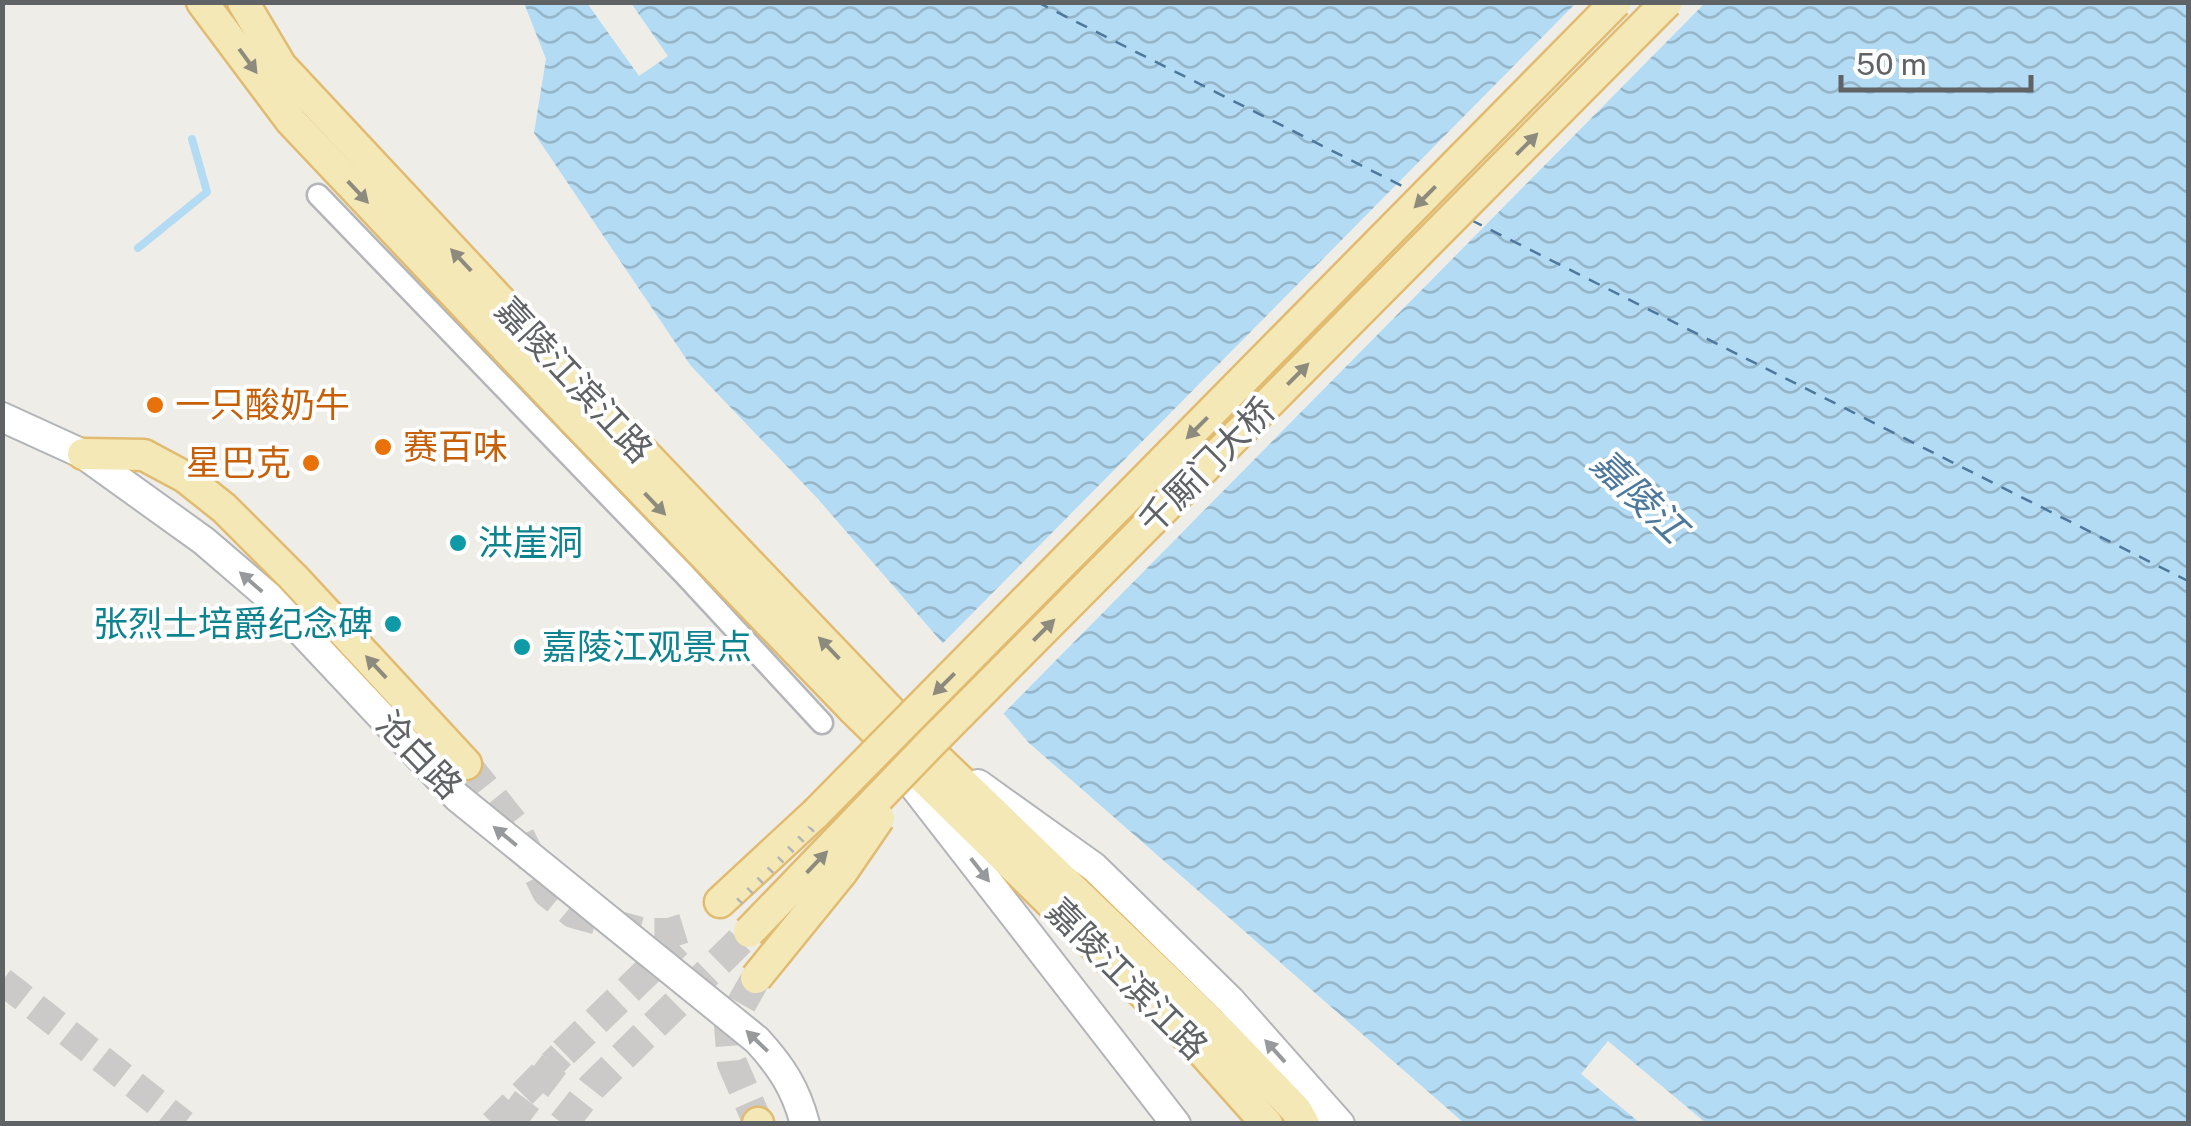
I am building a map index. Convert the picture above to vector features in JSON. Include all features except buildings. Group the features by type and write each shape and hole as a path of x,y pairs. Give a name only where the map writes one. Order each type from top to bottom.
{"main road":[{"name":"嘉陵江滨江路","path":"202,2 854,712 1202,1051 1267,1124"},
{"name":"嘉陵江滨江路","path":"244,2 300,110 927,742 1220,1031 1296,1110 1304,1124"},
{"name":"千厮门大桥","path":"720,902 884,745 1616,2"},
{"name":"千厮门大桥","path":"749,932 927,742 1667,2"},
{"name":"沧白路","path":"2,417 83,454 204,541 268,596 457,797 757,1040 780,1065 798,1094 805,1124"},
{"path":"83,454 144,456 185,477 224,508 293,576 466,764"},
{"name":"嘉陵江滨江路","path":"854,712 1176,1124"},
{"name":"嘉陵江滨江路","path":"927,742 1094,867 1231,1000 1340,1124"},
{"path":"756,978 842,872 927,742"}],"street":[{"path":"318,196 822,722"}],"water":[{"name":"嘉陵江","path":"524,3 2188,3 2188,1123 1464,1123 1029,743 818,499 691,366 534,133 546,59"}],"pier":[{"path":"587,3 631,3 668,56 639,76"},
{"path":"1576,3 1705,3 1000,717 939,647"},
{"path":"1608,1041 1706,1123 1640,1123 1581,1074"}],"waterway":[{"path":"138,248 207,192 192,139"}],"ferry route":[{"path":"1037,2 1410,190"},
{"path":"1471,220 2188,581"}],"tunnel":[{"path":"466,764 514,824 547,892 573,913 644,933 669,933 695,925"},
{"path":"563,1124 592,1087 749,932"},
{"path":"509,1124 561,1055 677,943"},
{"path":"756,978 729,1026 732,1063 758,1123"},
{"path":"2,981 184,1124"},
{"path":"493,1124 561,1055"}],"railway":[{"path":"739,902 1625,2"},
{"path":"752,914 1650,2"}],"place":[{"name":"一只酸奶牛","path":"155,405"},
{"name":"赛百味","path":"383,447"},
{"name":"星巴克","path":"311,463"},
{"name":"洪崖洞","path":"458,543"},
{"name":"张烈士培爵纪念碑","path":"393,624"},
{"name":"嘉陵江观景点","path":"522,647"}]}
